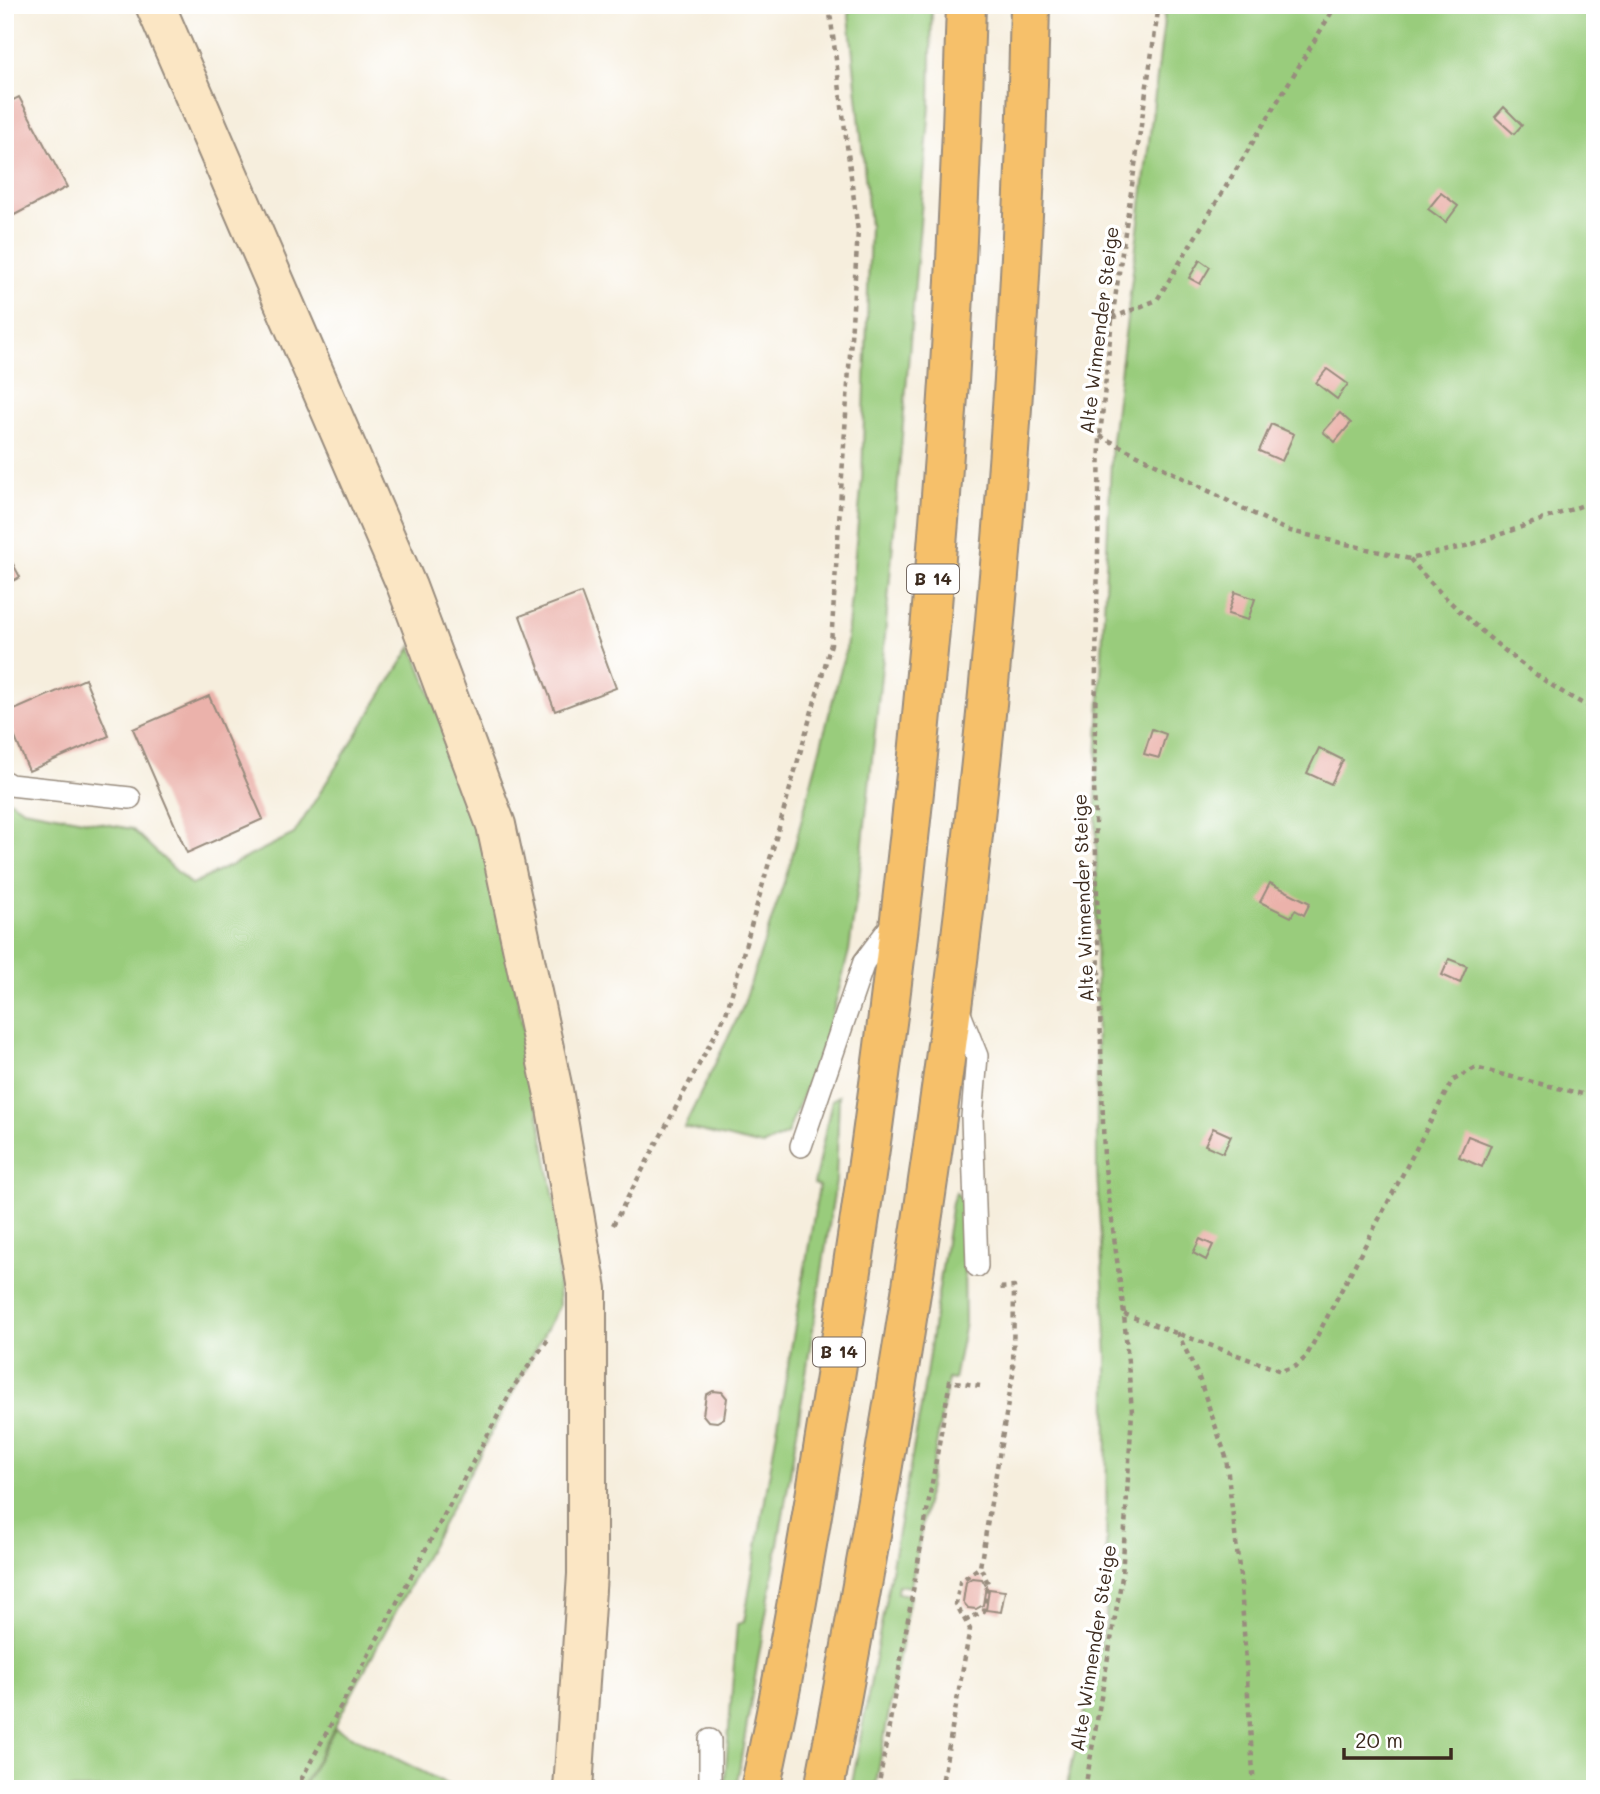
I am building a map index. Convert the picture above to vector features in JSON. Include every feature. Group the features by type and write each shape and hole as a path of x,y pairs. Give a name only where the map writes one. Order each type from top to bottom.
{"highway":[{"name":"B 14","path":"760,1789 808,1539 855,1254 901,912 938,517 957,245 967,5"},
{"path":"824,1789 874,1529 919,1249 968,885 1009,444 1030,5"}],"street":[{"path":"155,5 407,587 496,825 553,1090 587,1289 587,1574 573,1789"}],"lane":[{"path":"5,782 10,785 130,798"},
{"path":"801,1146 864,962 901,912"},
{"path":"953,998 977,1056 972,1116 977,1266"},
{"path":"709,1740 710,1789"}],"path":[{"path":"610,1232 726,1014 831,644 858,231 829,5"},
{"name":"Alte Winnender Steige","path":"1085,1789 1122,1577 1132,1412 1124,1314 1104,1160 1094,796 1100,436 1112,319 1159,5"},
{"path":"1112,319 1157,300 1336,5"},
{"path":"1100,436 1286,530 1410,559 1470,545 1595,501"},
{"path":"1410,559 1432,586 1521,662 1578,703 1595,709"},
{"path":"1124,1314 1281,1371 1296,1366 1306,1357 1452,1081 1475,1068 1595,1097"},
{"path":"965,1621 984,1611 988,1583 980,1567 1007,1420 1015,1322 1014,1287 990,1288"},
{"path":"296,1789 514,1386 587,1289"},
{"path":"1177,1332 1198,1375 1226,1457 1241,1585 1254,1789"},
{"path":"878,1789 950,1381 980,1386"},
{"path":"941,1789 970,1629 956,1604 960,1581 980,1567"}],"green space":[{"path":"848,5 932,5 930,106 884,648 849,951 828,1031 787,1134 762,1146 684,1127 742,1009 790,864 846,649 862,479 870,226"},
{"path":"1166,5 1595,5 1595,1789 1066,1789 1106,1620 1107,1356 1097,1172 1096,783 1112,439"},
{"path":"412,646 490,845 556,1209 559,1306 301,1789 5,1789 5,797 23,809 132,829 191,885 294,834"},
{"path":"839,1096 836,1181 792,1463 736,1788 725,1780 737,1624 744,1622 819,1186 814,1184 832,1100"},
{"path":"956,1192 963,1202 965,1323 954,1380 948,1379 911,1587 898,1585 897,1593 910,1595 875,1789 851,1789 921,1407 952,1202"},
{"path":"335,1728 457,1789 302,1789"}],"building":[{"path":"19,97 67,187 5,220 5,104"},
{"path":"1504,107 1522,125 1514,134 1495,117"},
{"path":"1441,193 1458,206 1446,222 1428,209"},
{"path":"1200,260 1210,267 1200,284 1189,278"},
{"path":"1327,369 1348,384 1337,399 1316,383"},
{"path":"1340,413 1351,423 1335,442 1323,432"},
{"path":"1271,424 1294,434 1282,461 1259,451"},
{"path":"5,549 20,577 5,585"},
{"path":"1235,592 1255,599 1248,620 1228,614"},
{"path":"581,593 616,688 555,711 520,616"},
{"path":"85,679 109,736 29,771 5,714"},
{"path":"209,696 263,819 187,853 133,729"},
{"path":"1152,729 1166,734 1159,758 1144,754"},
{"path":"1319,748 1343,760 1331,784 1307,773"},
{"path":"1270,883 1310,903 1304,915 1295,910 1291,917 1260,902"},
{"path":"1449,959 1467,966 1460,983 1442,975"},
{"path":"1213,1128 1231,1136 1223,1153 1205,1145"},
{"path":"1468,1136 1491,1145 1482,1167 1459,1157"},
{"path":"1200,1239 1213,1245 1206,1260 1193,1253"},
{"path":"713,1391 722,1392 727,1398 724,1418 717,1422 708,1421 703,1415 706,1395"},
{"path":"972,1578 982,1579 986,1586 983,1605 976,1609 968,1608 963,1602 966,1582"},
{"path":"989,1589 1005,1591 1001,1612 986,1610"}]}
